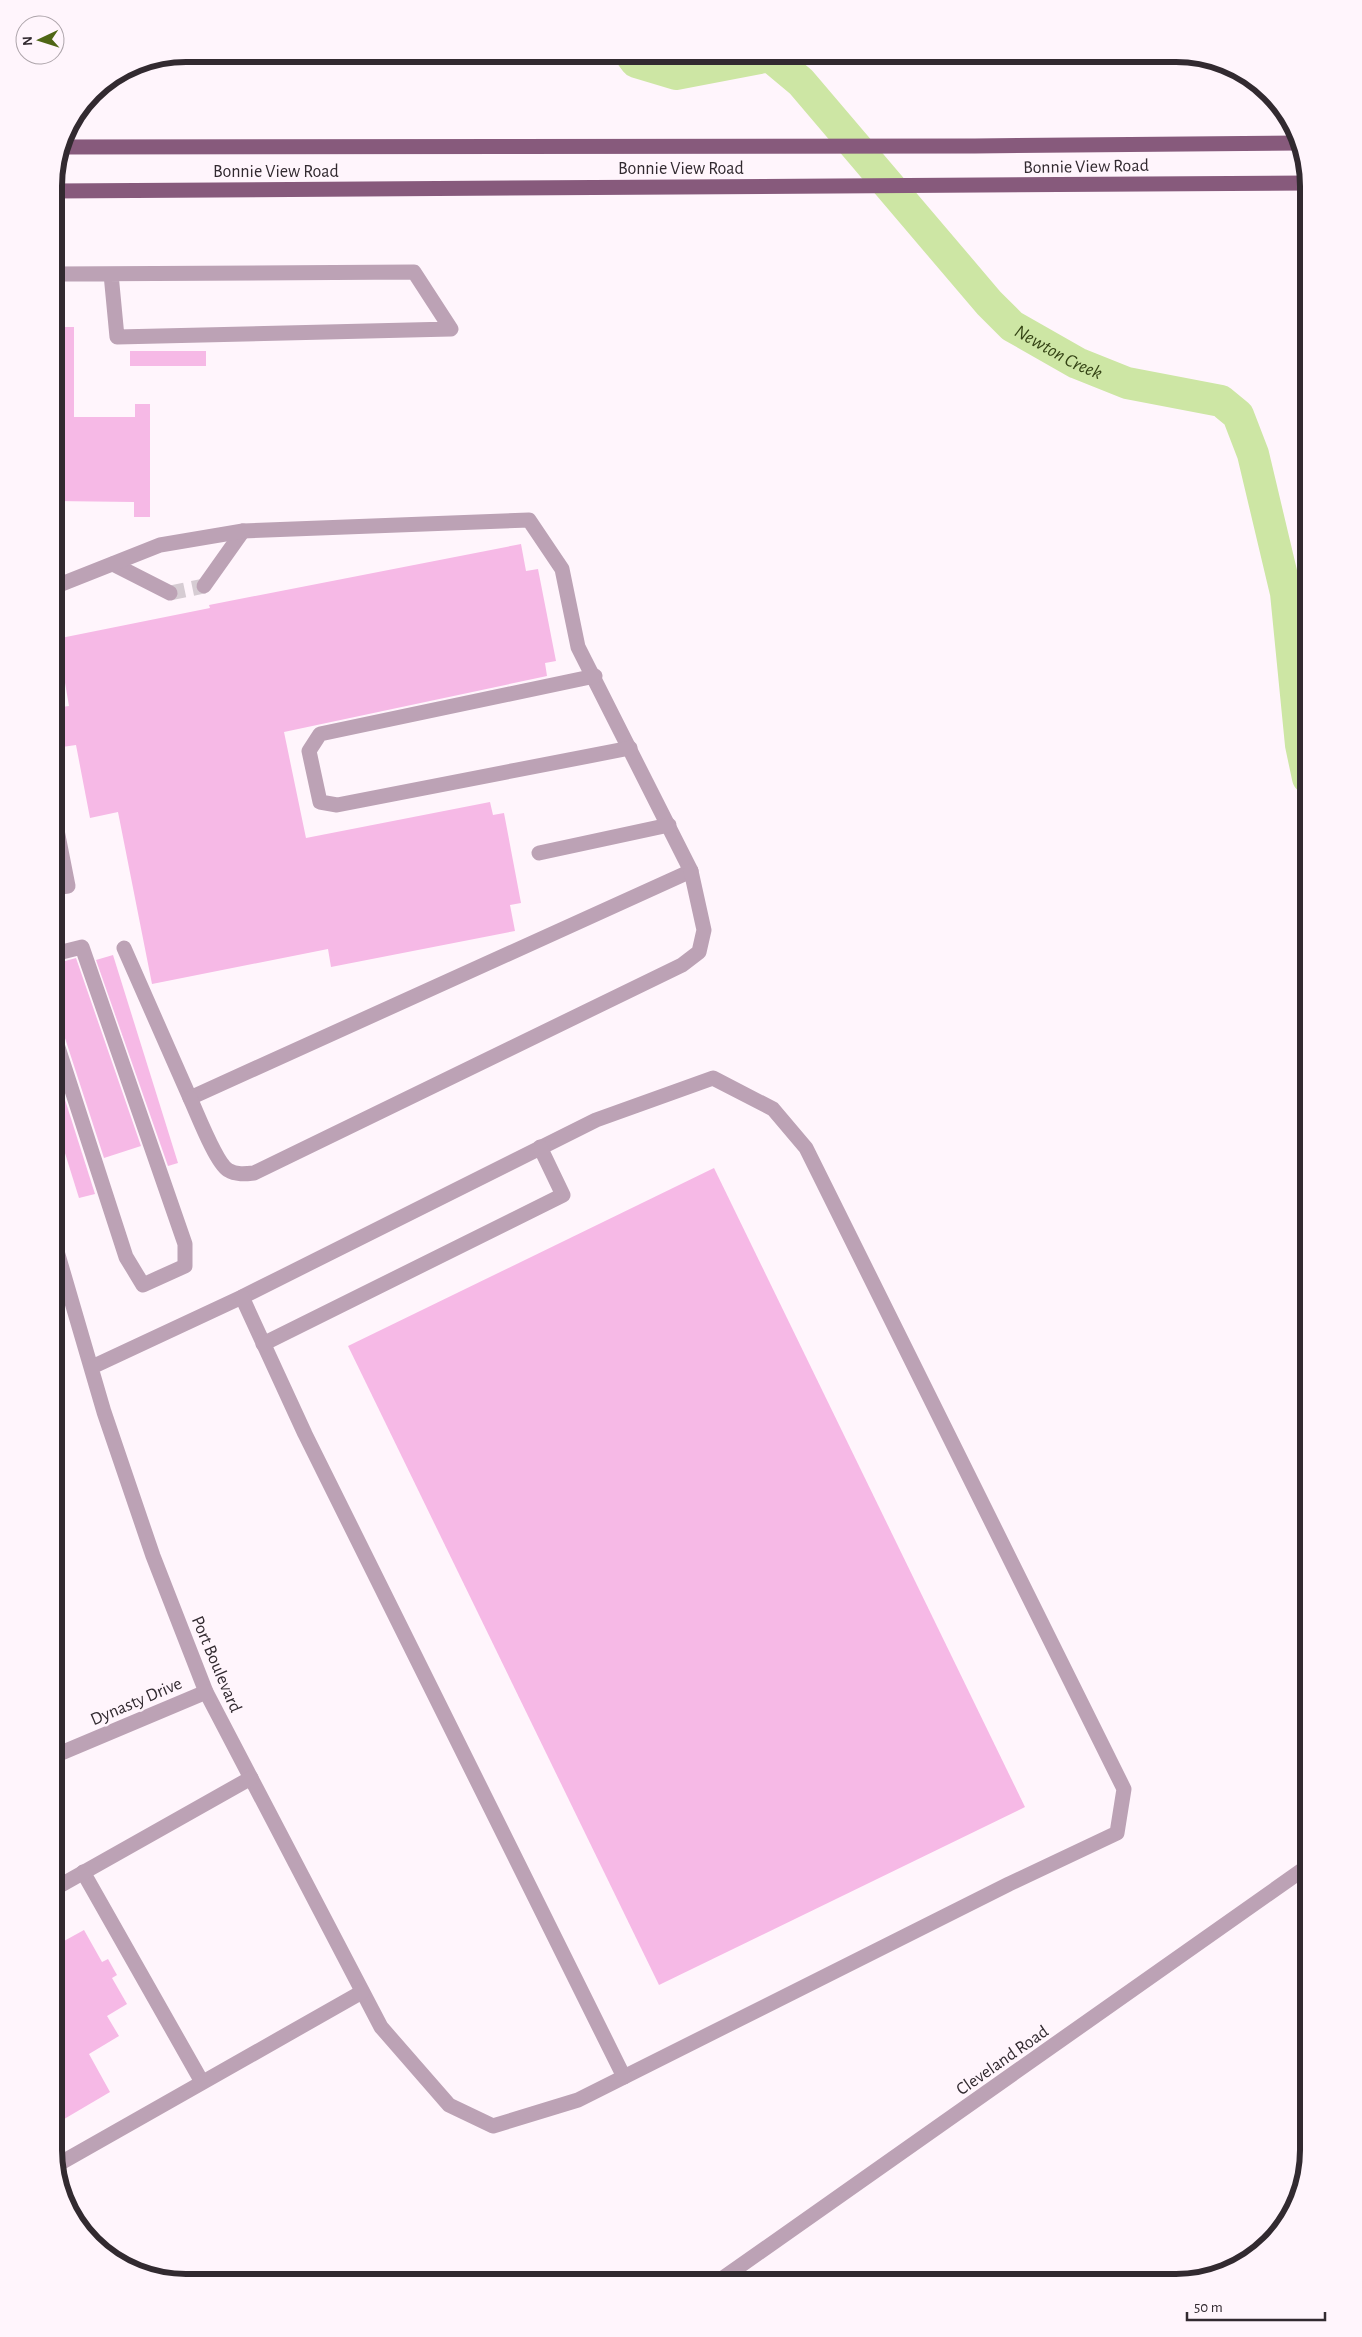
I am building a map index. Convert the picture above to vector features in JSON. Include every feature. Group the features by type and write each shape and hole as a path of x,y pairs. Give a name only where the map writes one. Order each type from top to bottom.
{"main road":[{"name":"Bonnie View Road","path":"69,147 975,146 1291,143"},
{"name":"Bonnie View Road","path":"63,191 1300,183"}],"street":[{"path":"63,274 414,272 451,329 117,337 111,274"},
{"path":"63,584 160,545 243,531 529,520 562,569 578,647 595,676 691,870 704,930 699,952 682,965 254,1173 241,1175 227,1170 219,1161 124,948"},
{"path":"204,586 243,531"},
{"path":"113,564 170,593"},
{"path":"595,676 320,734 309,751 320,802 337,805 630,748"},
{"path":"539,853 669,825"},
{"path":"63,859 68,886 63,887"},
{"path":"190,1098 691,870"},
{"path":"63,952 82,947 185,1244 185,1266 143,1285 126,1257 63,1061"},
{"name":"Port Boulevard","path":"62,1269 104,1412 153,1556 206,1692 381,2027 449,2105 493,2126 578,2100 1009,1884 1117,1833 1124,1789 806,1148 773,1109 713,1078 596,1120 540,1147"},
{"path":"92,1367 242,1297 540,1147 563,1195 263,1344"},
{"path":"242,1297 314,1452 624,2077"},
{"name":"Dynasty Drive","path":"62,1753 206,1692"},
{"path":"62,1884 251,1778"},
{"path":"83,1872 202,2082"},
{"name":"Cleveland Road","path":"729,2274 1300,1872"},
{"path":"63,2161 362,1992"}],"building":[{"path":"63,327 74,327 74,417 135,417 135,404 150,404 150,517 134,517 134,502 63,501"},
{"path":"130,351 206,351 206,366 130,366"},
{"path":"521,544 526,571 538,569 556,661 545,663 547,676 284,732 306,838 490,802 493,815 504,813 521,903 510,905 515,931 331,967 328,949 152,984 118,812 90,818 76,745 63,747 63,707 69,706 63,677 63,638 210,608 209,605"},
{"path":"113,955 178,1163 168,1166 96,960"},
{"path":"76,958 141,1146 104,1158 63,1031 63,962"},
{"path":"63,1092 95,1194 79,1198 63,1145"},
{"path":"714,1168 1025,1807 659,1985 348,1346"},
{"path":"84,1930 102,1962 108,1959 117,1975 112,1978 127,2004 107,2016 119,2036 89,2054 110,2092 62,2120 62,1937 64,1941"}],"waterway":[{"name":"Newton Creek","path":"638,62 676,74 736,63"},
{"name":"Newton Creek","path":"778,63 801,82 989,303 1012,326 1077,363 1127,383 1221,401 1238,415 1253,454 1286,593 1300,735"}],"tunnel":[{"path":"170,593 204,586"}]}
